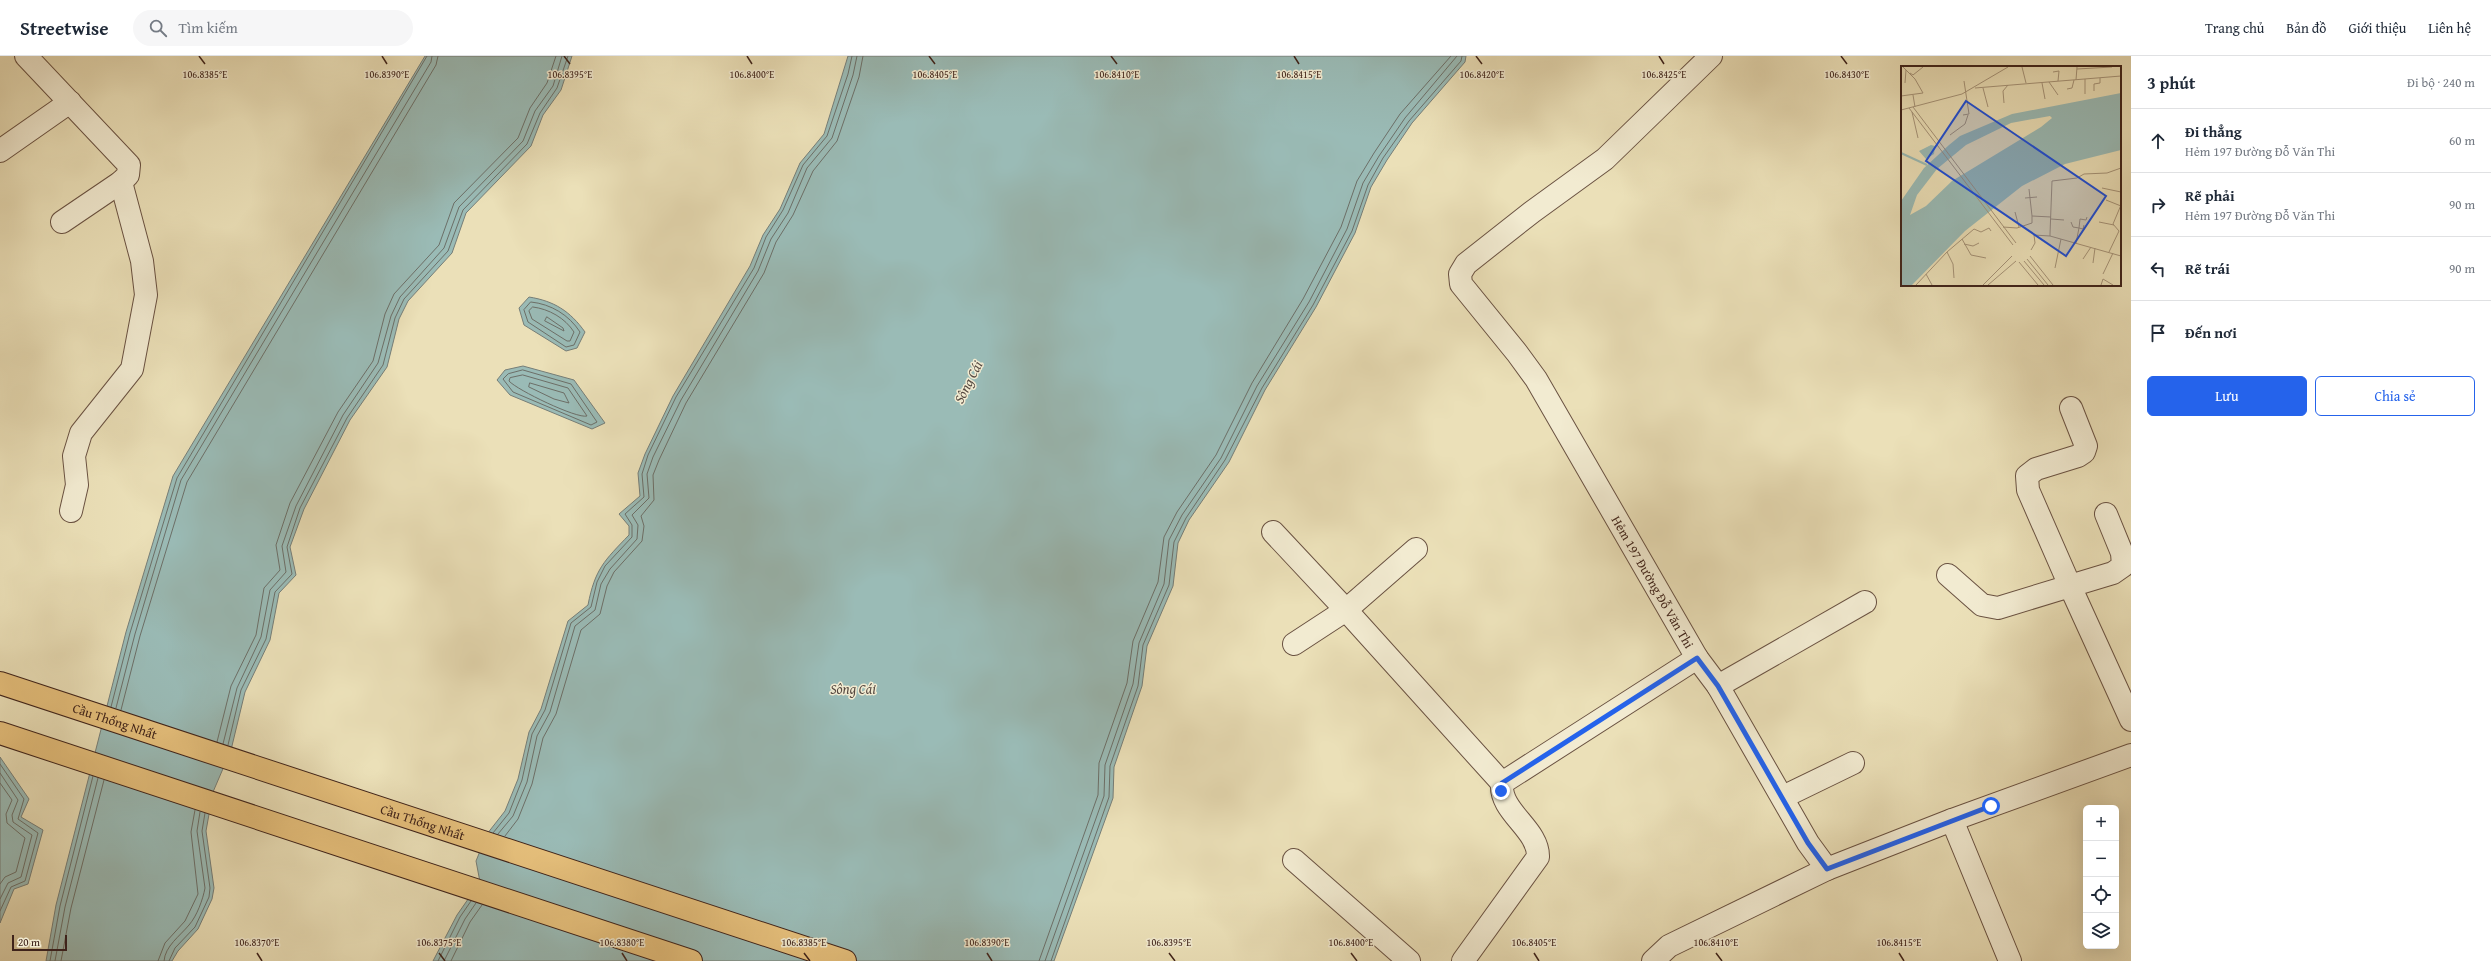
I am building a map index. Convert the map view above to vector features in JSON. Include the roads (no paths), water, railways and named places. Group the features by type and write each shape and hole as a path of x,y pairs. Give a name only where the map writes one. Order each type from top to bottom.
{"main road":[{"name":"Cầu Thống Nhất","path":"0,683 845,961"},
{"path":"0,733 691,961"}],"street":[{"path":"26,56 129,165 128,175 121,182 62,222"},
{"name":"Hẻm 197 Đường Đỗ Văn Thi","path":"1711,56 1605,159 1532,212 1466,264 1460,274 1461,284 1517,353 1564,425 1697,658 1718,686 1808,843 1827,869"},
{"path":"0,151 70,102"},
{"path":"71,511 77,485 74,456 80,433 132,369 145,302 142,261 121,182"},
{"path":"2071,408 2086,446 2084,452 2078,456 2036,469 2027,476 2026,480 2028,490 2131,720"},
{"path":"1948,575 1982,605 1998,608 2113,573 2123,566 2122,554 2106,514"},
{"path":"1273,532 1346,610 1502,783 1501,791 1505,800 1538,849 1538,857 1463,961"},
{"path":"1294,644 1346,610 1416,549"},
{"path":"1718,686 1865,602"},
{"path":"1502,783 1697,658"},
{"path":"1653,961 1669,946 1827,869 1952,820 2131,755"},
{"path":"1783,797 1853,763"},
{"path":"1952,820 2010,961"},
{"path":"1294,860 1409,961"}],"water":[{"path":"425,56 572,56 561,90 543,115 531,146 466,213 452,253 408,301 399,319 387,367 350,420 304,509 290,547 296,575 279,593 270,640 245,692 231,750 213,792 206,831 214,888 212,899 198,929 178,951 172,961 46,961 56,905 126,632 173,476"},
{"name":"Sông Cái","path":"848,56 1466,56 1465,62 1412,123 1371,187 1355,233 1316,307 1265,390 1229,462 1189,520 1178,543 1173,586 1147,646 1142,686 1114,767 1113,798 1054,961 433,961 457,915 480,882 476,861 487,834 505,811 518,779 529,732 541,709 568,621 588,605 597,574 607,559 629,535 629,526 619,514 640,496 638,473 645,454 673,396 750,266 763,235 780,209 800,163 824,134"},
{"path":"529,297 554,304 573,318 585,332 577,348 566,351 524,325 519,308"},
{"path":"523,366 574,380 605,423 592,429 510,395 497,380 505,370"},
{"path":"0,757 29,799 21,817 43,830 28,884 14,889 0,923"}]}
